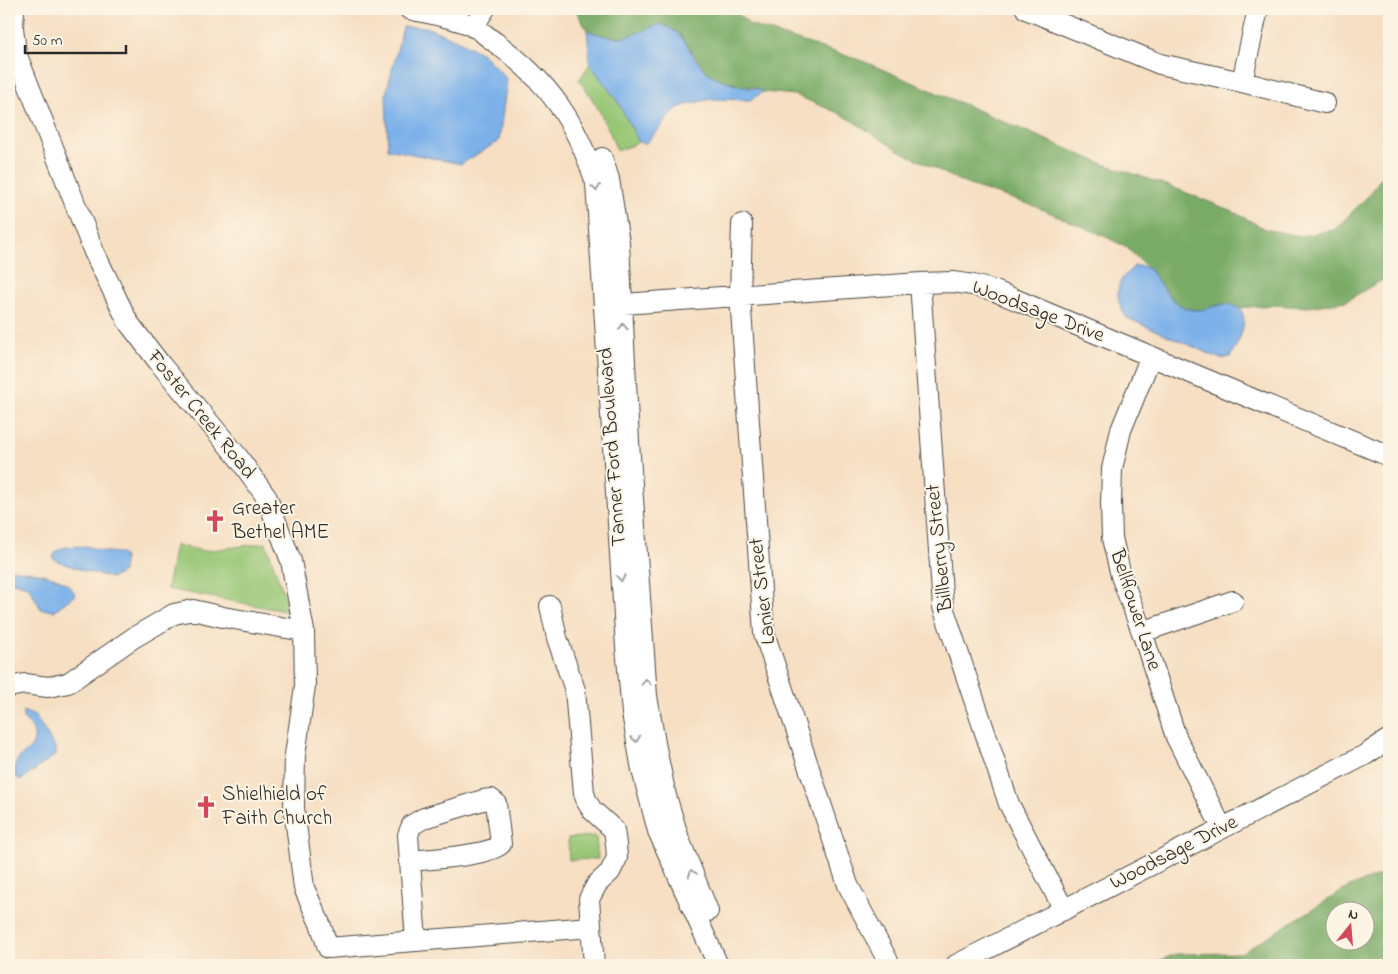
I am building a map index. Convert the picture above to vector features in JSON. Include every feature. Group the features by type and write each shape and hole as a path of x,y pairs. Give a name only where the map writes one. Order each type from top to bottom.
{"street":[{"name":"Foster Creek Road","path":"14,9 13,28 16,54 94,252 128,322 161,365 238,457 267,498 291,561 304,631 305,686 295,755 294,808 304,888 321,926 326,954 416,941"},
{"name":"Tanner Ford Boulevard","path":"409,9 480,18"},
{"name":"Tanner Ford Boulevard","path":"459,9 480,18 505,35 535,60 568,95 599,151 609,179 619,243 613,305 625,637 632,714 642,770 658,831 718,965"},
{"path":"1026,9 1160,64 1325,103"},
{"path":"1242,82 1258,9"},
{"name":"Lanier Street","path":"742,224 740,296 764,633 848,884 890,965"},
{"name":"Woodsage Drive","path":"613,305 920,283 953,282 972,285 995,291 1389,456"},
{"name":"Billberry Street","path":"920,283 943,607 1009,804 1064,910"},
{"name":"Tanner Ford Boulevard","path":"613,305 629,442 646,686 655,744 666,796 679,840 721,943 733,965"},
{"name":"Bellflower Lane","path":"1151,356 1121,430 1112,469 1110,504 1112,538 1121,576 1142,632 1176,737 1222,828"},
{"path":"1142,632 1233,601"},
{"path":"550,606 557,638 575,690 584,793 592,810 614,830 616,844 617,858 610,872 597,884 589,899 594,965"},
{"path":"9,688 25,684 48,687 68,683 133,638 174,614 193,610 304,631"},
{"name":"Woodsage Drive","path":"956,965 1365,754 1389,739"},
{"path":"410,861 484,852 497,848 501,844 496,803 491,799 424,818 412,825 408,835 416,941 591,927"}],"green space":[{"path":"575,9 733,9 750,25 863,61 1098,162 1167,185 1232,211 1265,229 1300,236 1334,230 1371,193 1389,165 1389,276 1346,301 1308,307 1272,305 1239,308 1230,304 1221,304 1202,311 1185,308 1175,302 1149,269 1126,247 1102,235 1034,206 966,184 898,150 843,115 795,95 763,92 755,87 740,86 713,76 706,71 678,32 660,24 625,37 609,37 587,30"},
{"path":"590,64 618,102 639,142 617,151 601,114 579,80"},
{"path":"266,543 290,612 167,589 175,545 204,551"},
{"path":"594,836 596,838 598,859 569,860 568,838"},
{"path":"1389,872 1389,965 1148,965 1176,954 1241,953 1349,887"}],"water":[{"path":"660,24 682,38 699,64 718,79 763,92 750,100 711,99 678,108 645,144 639,142 618,102 590,64 587,30 609,37 625,37"},
{"path":"403,27 426,27 459,41 484,55 507,79 499,141 461,164 388,149 386,94"},
{"path":"1134,266 1143,266 1149,269 1170,297 1186,308 1199,310 1229,304 1241,310 1244,322 1240,338 1230,357 1221,359 1127,318 1120,304 1118,289 1122,279"},
{"path":"87,546 121,554 124,558 123,572 112,578 81,570 53,559 57,551 61,549"},
{"path":"10,569 57,578 65,582 75,595 54,611 41,609 28,586 9,581"},
{"path":"23,711 35,716 56,749 56,755 21,780 16,777 15,765 18,759 34,742 34,734 29,724 23,718"}],"place":[{"name":"Greater Bethel AME","path":"215,521"},
{"name":"Shielhield of Faith Church","path":"206,807"}]}
